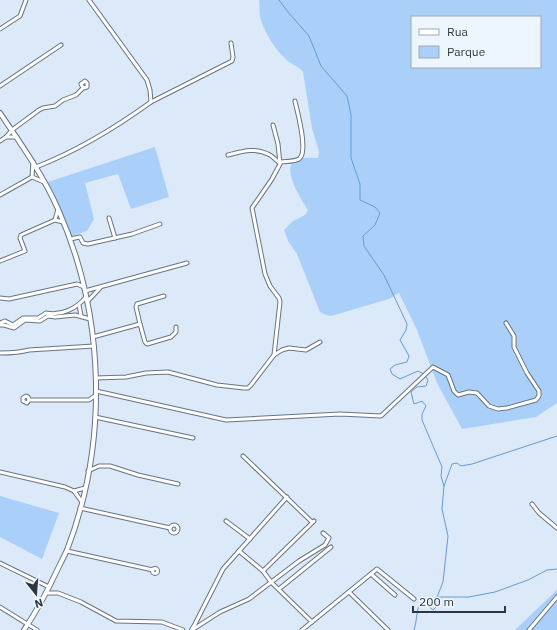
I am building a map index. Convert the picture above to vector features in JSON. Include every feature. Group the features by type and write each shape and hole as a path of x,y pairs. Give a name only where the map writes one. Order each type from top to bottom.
{"street":[{"path":"0,30 20,16 26,0"},
{"path":"89,0 146,80 150,90 151,102"},
{"path":"36,167 59,158 88,143 151,102 232,62 234,57 231,42"},
{"path":"0,86 61,45"},
{"path":"0,141 39,110 55,106 63,100 78,93 83,88"},
{"path":"228,155 246,150 258,150 268,154 280,162 298,159 301,157 303,139 295,101"},
{"path":"0,113 36,167 58,209 70,239 81,278 87,289 93,295"},
{"path":"273,125 278,144 280,162 272,179 252,208 264,274 280,300 274,355"},
{"path":"6,137 17,137"},
{"path":"32,162 32,177"},
{"path":"32,177 44,182"},
{"path":"0,195 32,177"},
{"path":"55,220 58,209"},
{"path":"109,218 115,238"},
{"path":"0,261 25,251 20,238 21,235 55,220 63,222"},
{"path":"70,239 79,237 86,245 160,224"},
{"path":"0,298 9,299 77,284 87,289 101,287 187,263"},
{"path":"77,284 81,278"},
{"path":"0,324 4,321 13,325 23,318 38,318 46,313 52,314 65,312 87,300 101,287"},
{"path":"24,630 46,593 67,551 82,502 90,462 96,407 96,378 94,346 87,300 87,289"},
{"path":"164,296 137,304 136,307 145,342 147,344 173,336 176,332 176,327"},
{"path":"79,305 82,316"},
{"path":"0,324 13,328 24,320 40,321 47,316 57,317 72,315 91,319"},
{"path":"96,393 226,420 340,414 381,416 433,367 448,375 454,391 458,395 474,392 477,393 490,406 498,409 507,408 538,399 538,391 514,347 514,336 506,323"},
{"path":"93,337 140,324"},
{"path":"96,378 168,372 217,385 246,388 252,385 274,355 282,350 289,348 306,350 320,342"},
{"path":"0,353 8,354 20,353 29,350 94,346"},
{"path":"30,400 89,400 96,393"},
{"path":"89,400 96,407"},
{"path":"95,417 193,438"},
{"path":"243,456 313,521 263,571"},
{"path":"90,462 99,466 110,466 178,484"},
{"path":"88,471 99,466"},
{"path":"0,472 65,487 74,491 82,502"},
{"path":"74,491 85,488"},
{"path":"192,630 223,569 287,497"},
{"path":"532,504 539,513 557,528"},
{"path":"80,508 170,528"},
{"path":"226,521 250,539"},
{"path":"192,630 220,612 249,599 299,561 324,545 329,538 323,533"},
{"path":"279,589 331,547"},
{"path":"67,551 153,570"},
{"path":"239,551 263,571 271,582 312,622"},
{"path":"0,563 49,587"},
{"path":"302,630 378,569 414,599"},
{"path":"371,574 394,596"},
{"path":"349,592 388,630"},
{"path":"46,593 58,593 81,602 116,621 162,622 183,630"},
{"path":"529,630 557,597"},
{"path":"0,607 37,630"}],"green space":[{"path":"259,0 557,0 557,403 536,417 462,429 437,383 417,330 399,293 389,299 331,316 320,312 297,254 288,241 284,230 293,221 305,215 308,210 297,192 291,177 290,170 292,164 301,158 318,158 319,152 312,128 303,72 283,57 279,52 264,28 260,14"},
{"path":"155,147 169,197 131,209 118,174 85,183 94,219 87,231 69,237 45,183"},
{"path":"0,496 59,513 42,559 0,537"},
{"path":"557,590 557,630 515,630"}],"waterway":[{"path":"279,0 309,36 321,66 347,96 351,115 351,158 360,184 360,200 375,207 380,213 375,225 363,236 364,246 384,275 407,324 406,330 400,340 409,356 407,362 395,365 390,369 392,374 400,379 418,371 424,374 428,380 426,386 417,387 411,392 414,404 422,401 426,406 422,414 422,420 442,467 441,476 444,486"},
{"path":"414,630 419,605 426,604 433,610 436,607 437,597 443,582 448,536 442,509 444,486 452,464 457,463 461,466 472,464 557,436"},
{"path":"437,597 469,597 495,592 528,580 547,570 557,569"}]}
